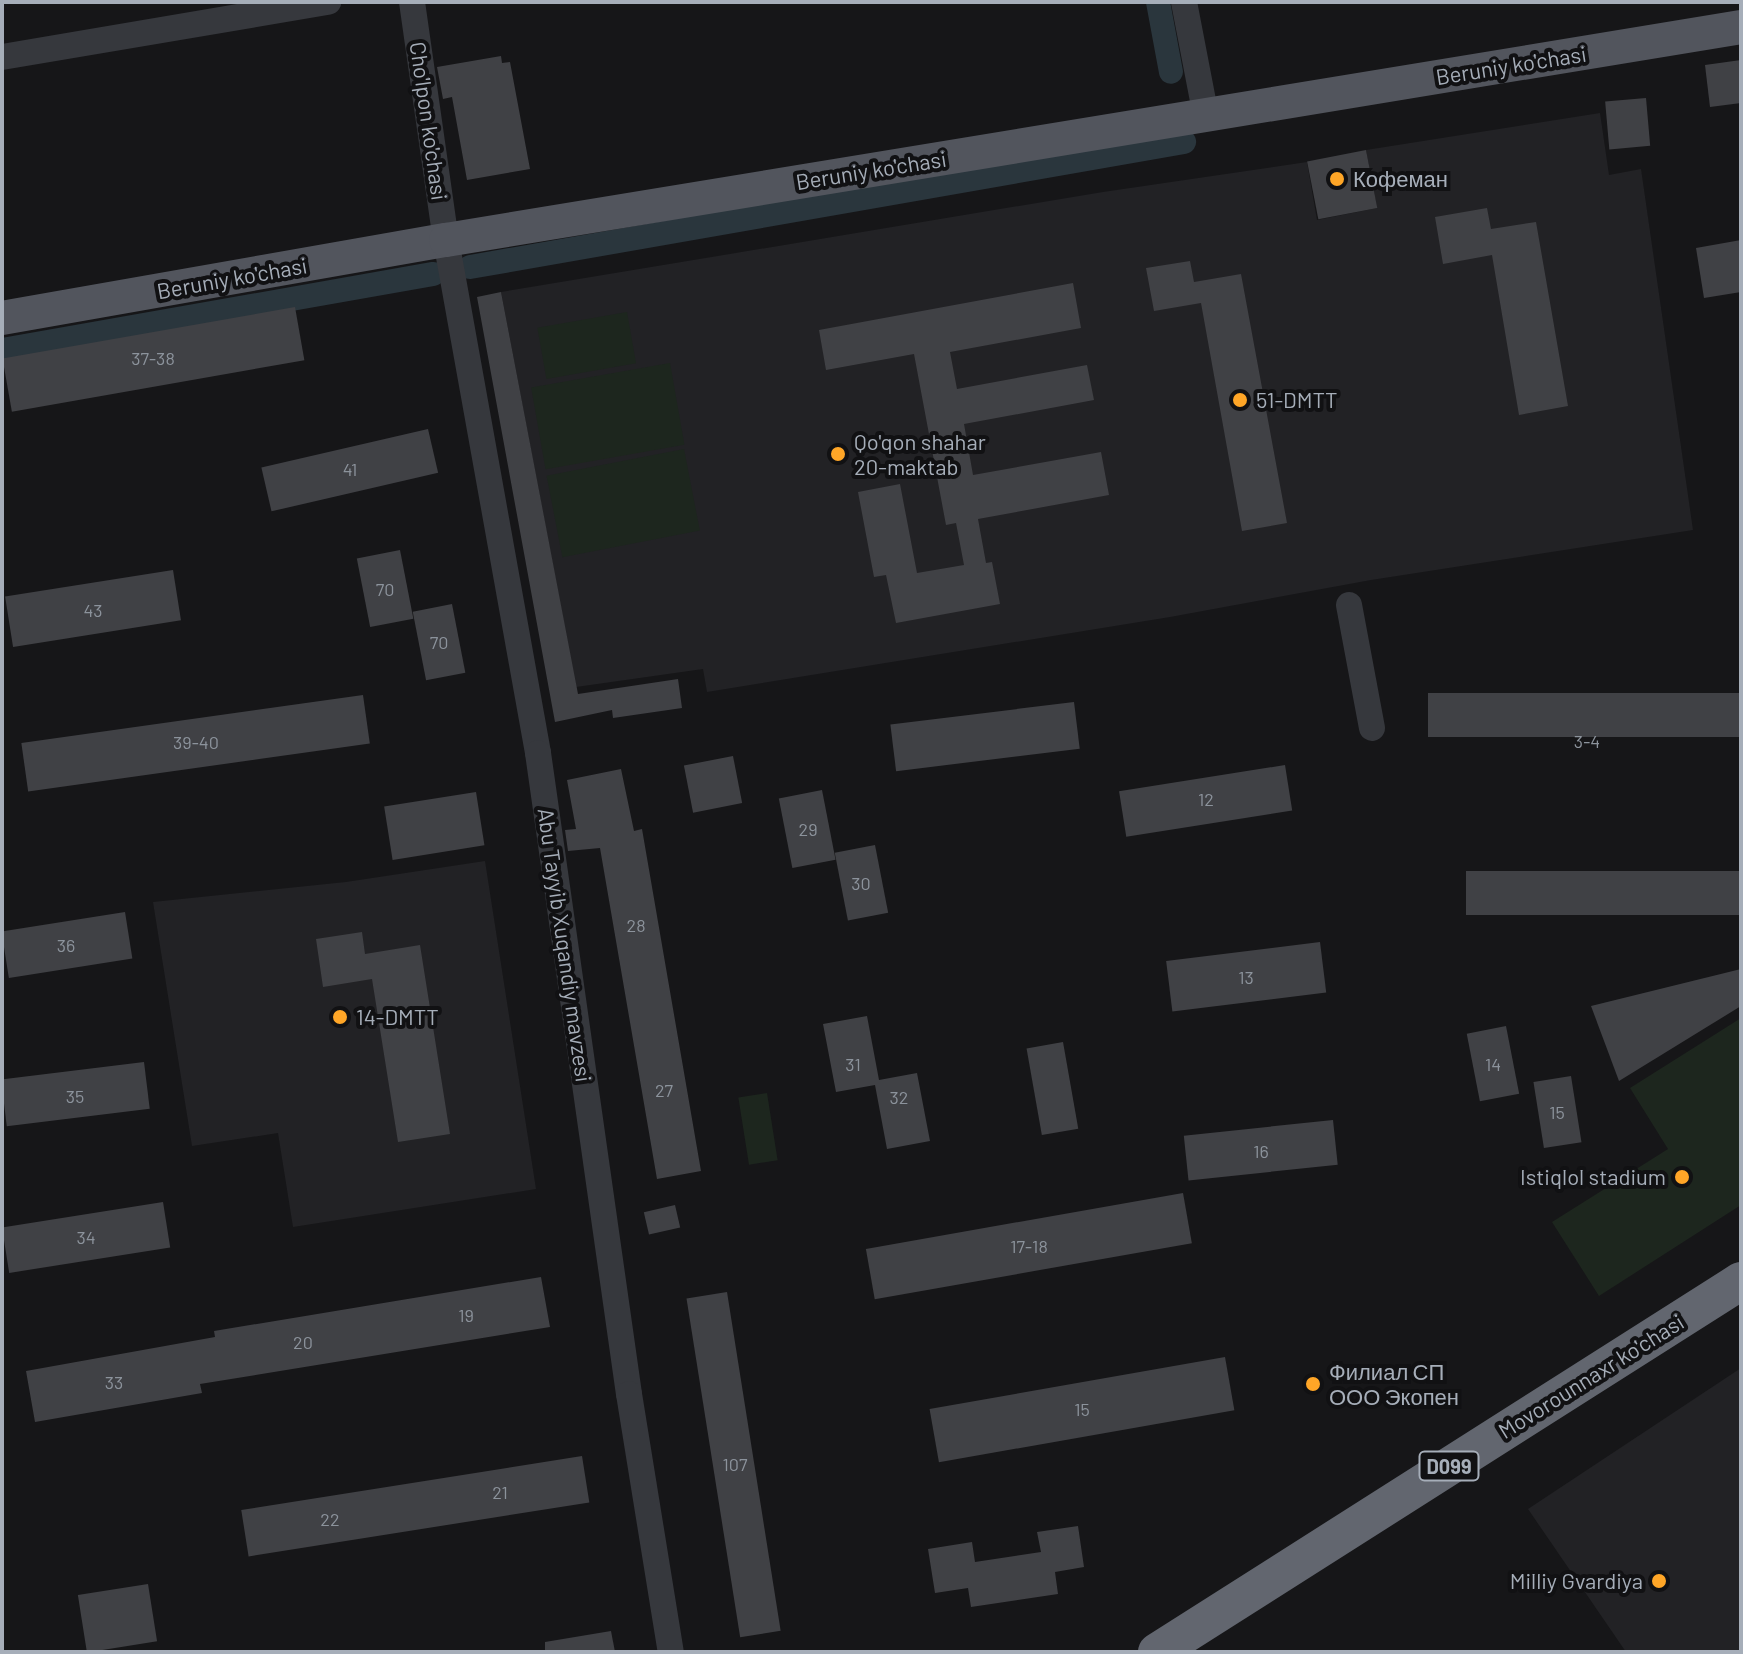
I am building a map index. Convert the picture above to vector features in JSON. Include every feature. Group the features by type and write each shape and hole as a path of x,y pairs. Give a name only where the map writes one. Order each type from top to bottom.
{"highway":[{"name":"Movorounnaxr ko'chasi","path":"1157,1652 1741,1281"}],"main road":[{"name":"Beruniy ko'chasi","path":"2,318 446,240 1741,27"}],"street":[{"path":"2,57 328,2"},
{"name":"Cho'lpon ko'chasi","path":"412,2 446,240"},
{"path":"1184,2 1206,116"},
{"name":"Abu Tayyib Xuqandiy mavzesi","path":"446,240 538,753 626,1380 671,1652"},
{"path":"1349,605 1372,728"}],"shaded area":[{"path":"1600,113 1609,175 1641,169 1693,530 1371,580 1170,617 707,692 703,669 576,687 501,292 1103,192 1307,162 1317,220 1377,208 1366,150"},
{"path":"627,312 636,363 546,379 537,328"},
{"path":"670,363 684,445 546,469 531,387"},
{"path":"684,449 700,530 562,557 547,476"},
{"name":"14-DMTT","path":"485,861 536,1189 293,1227 278,1133 192,1146 153,902 346,882"},
{"name":"Istiqlol stadium","path":"1741,1018 1741,1205 1599,1296 1552,1222 1668,1149 1630,1088"},
{"path":"767,1093 778,1160 749,1165 738,1098"},
{"name":"Milliy Gvardiya","path":"1741,1368 1741,1652 1626,1652 1528,1509"}],"building":[{"path":"501,56 502,63 510,62 530,169 467,180 452,97 443,99 437,67"},
{"path":"1741,60 1741,103 1710,107 1705,65"},
{"path":"1646,98 1650,146 1609,149 1605,102"},
{"path":"1366,150 1377,208 1318,219 1307,161"},
{"path":"1487,208 1491,229 1536,222 1568,406 1519,415 1492,255 1443,264 1435,217"},
{"path":"1741,240 1741,292 1704,298 1696,248"},
{"path":"1190,261 1194,282 1241,274 1287,523 1242,531 1201,303 1154,311 1146,268"},
{"path":"1073,283 1081,328 950,352 957,389 1087,365 1094,400 964,424 973,475 1101,452 1109,495 978,519 986,563 992,562 1000,604 896,623 886,575 874,577 858,492 900,484 917,573 964,565 956,523 946,525 914,354 826,370 819,330"},
{"path":"501,292 578,694 678,679 682,708 613,718 612,710 555,722 477,297"},
{"path":"295,307 304,360 12,412 3,359"},
{"path":"428,429 438,473 272,511 261,467"},
{"path":"400,550 413,619 370,627 357,558"},
{"path":"173,570 181,620 13,647 5,597"},
{"path":"452,604 465,673 426,680 413,612"},
{"path":"1428,693 1741,693 1741,737 1428,737"},
{"path":"363,695 370,744 28,792 21,743"},
{"path":"1074,702 1080,749 896,771 890,725"},
{"path":"733,756 742,803 693,813 684,766"},
{"path":"1285,765 1292,810 1126,837 1119,791"},
{"path":"621,769 634,831 642,829 701,1171 657,1179 600,848 568,851 565,830 576,829 567,780"},
{"path":"822,790 836,860 792,868 779,798"},
{"path":"476,792 484,845 393,860 384,807"},
{"path":"875,845 888,913 848,921 835,853"},
{"path":"1466,871 1741,871 1741,915 1466,915"},
{"path":"125,912 132,958 9,978 2,931"},
{"path":"362,932 365,954 420,945 450,1134 398,1142 372,979 323,987 316,939"},
{"path":"1320,942 1326,993 1172,1012 1166,961"},
{"path":"1741,969 1741,1006 1619,1081 1591,1006"},
{"path":"867,1016 879,1080 917,1073 930,1141 887,1149 875,1085 836,1092 823,1024"},
{"path":"1506,1026 1519,1094 1480,1101 1467,1034"},
{"path":"1063,1042 1078,1129 1042,1135 1027,1048"},
{"path":"144,1062 150,1109 7,1126 2,1079"},
{"path":"1571,1076 1581,1142 1544,1148 1533,1082"},
{"path":"1333,1120 1338,1165 1189,1180 1184,1136"},
{"path":"1183,1193 1192,1243 875,1299 866,1249"},
{"path":"163,1202 170,1247 9,1273 2,1227"},
{"path":"675,1205 680,1227 649,1235 644,1212"},
{"path":"541,1277 550,1327 200,1384 202,1393 35,1422 26,1371 215,1337 214,1331"},
{"path":"727,1292 781,1631 740,1637 687,1298"},
{"path":"1225,1357 1234,1410 939,1462 930,1409"},
{"path":"582,1456 589,1502 249,1556 241,1510"},
{"path":"1078,1526 1084,1567 1055,1572 1058,1594 971,1607 968,1588 935,1593 928,1549 972,1542 975,1562 1041,1552 1037,1532"},
{"path":"148,1584 157,1641 87,1652 78,1595"},
{"path":"611,1631 615,1652 545,1652 545,1642"}],"waterway":[{"path":"1158,2 1171,72"},
{"path":"470,267 1184,142"},
{"path":"2,350 433,274"}],"place":[{"name":"Кофеман","path":"1337,179"},
{"name":"51-DMTT","path":"1240,400"},
{"name":"Qo'qon shahar 20-maktab","path":"838,454"},
{"name":"14-DMTT","path":"340,1017"},
{"name":"Istiqlol stadium","path":"1682,1177"},
{"name":"Филиал СП ООО Экопен","path":"1313,1384"},
{"name":"Milliy Gvardiya","path":"1659,1581"}]}
